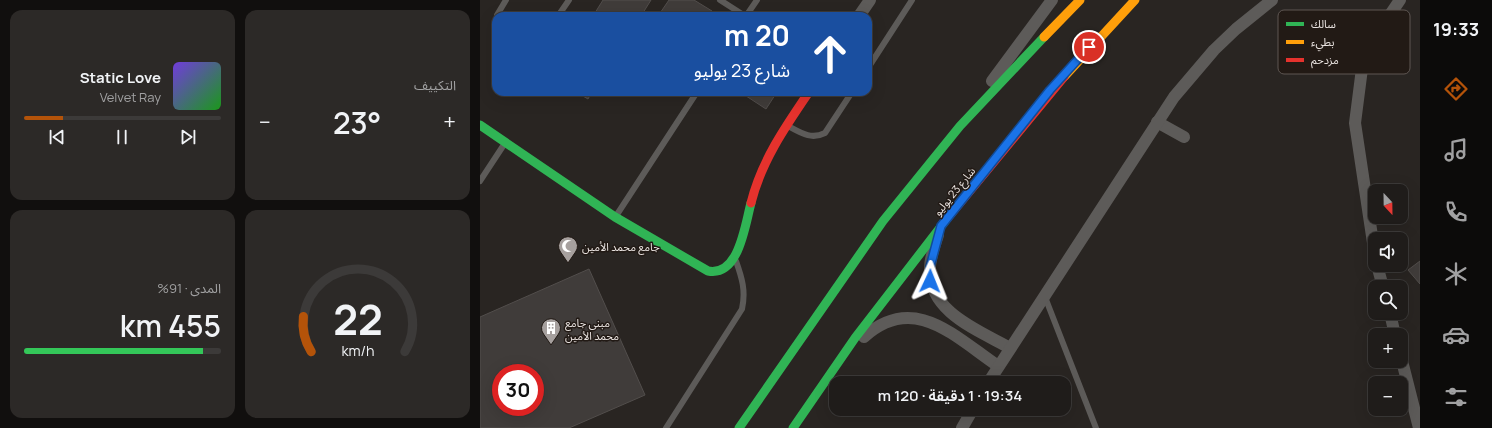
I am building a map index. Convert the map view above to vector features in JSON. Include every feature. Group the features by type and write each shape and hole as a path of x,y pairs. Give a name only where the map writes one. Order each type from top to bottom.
{"main road":[{"path":"739,428 883,221 960,126 1080,0"},
{"name":"شارع 23 يوليو","path":"792,428 838,360 941,226 1050,90 1135,0"},
{"path":"480,125 615,217 706,272 713,273 723,270 734,258 761,172 787,125 806,96"}],"street":[{"path":"862,12 870,0"},
{"path":"960,126 1052,0"},
{"path":"992,376 1156,122 1193,73 1214,50 1236,29 1272,0"},
{"path":"1393,10 1400,0"},
{"path":"1361,74 1355,123 1371,232"},
{"path":"1156,122 1184,137"},
{"path":"941,226 930,267 930,281 935,295 943,306 954,316 1010,348"},
{"path":"838,360 874,328 887,320 902,317 917,317 938,326 998,366"},
{"path":"1404,368 1420,428"},
{"path":"962,428 969,416"}],"lane":[{"path":"499,12 506,0"},
{"path":"561,12 569,0"},
{"path":"720,0 740,12"},
{"path":"749,12 757,0"},
{"path":"872,62 912,0"},
{"path":"615,217 694,96"},
{"path":"787,125 803,134 818,137 829,128 849,96"},
{"path":"480,181 506,142"},
{"path":"666,428 742,309 744,285 734,258"},
{"path":"1044,296 1096,428"}],"building":[{"path":"603,0 651,0 644,12 596,12"},
{"path":"669,0 694,0 712,11 711,12 661,12"},
{"path":"583,96 590,96 588,99"},
{"path":"746,96 774,96 766,109"},
{"path":"1420,261 1420,284 1408,270"},
{"name":"مبنى جامع محمد الأمين","path":"589,269 645,395 569,428 480,428 480,317"}],"traffic: fast":[{"path":"739,428 883,221 960,126 1044,37"},
{"path":"480,125 615,217 708,271 719,271 727,266 734,258 743,236 751,203"},
{"path":"793,428 855,338 946,220"}],"traffic: slow":[{"path":"1044,37 1080,0"},
{"path":"1064,77 1135,0"}],"traffic: jam":[{"path":"946,220 1064,77"},
{"path":"751,203 755,188 767,159 806,96"}],"place":[{"name":"جامع محمد الأمين","path":"568,263"},
{"name":"مبنى جامع محمد الأمين","path":"551,345"}],"route":[{"path":"930,281 930,267 941,226 1050,90 1089,47"}]}
